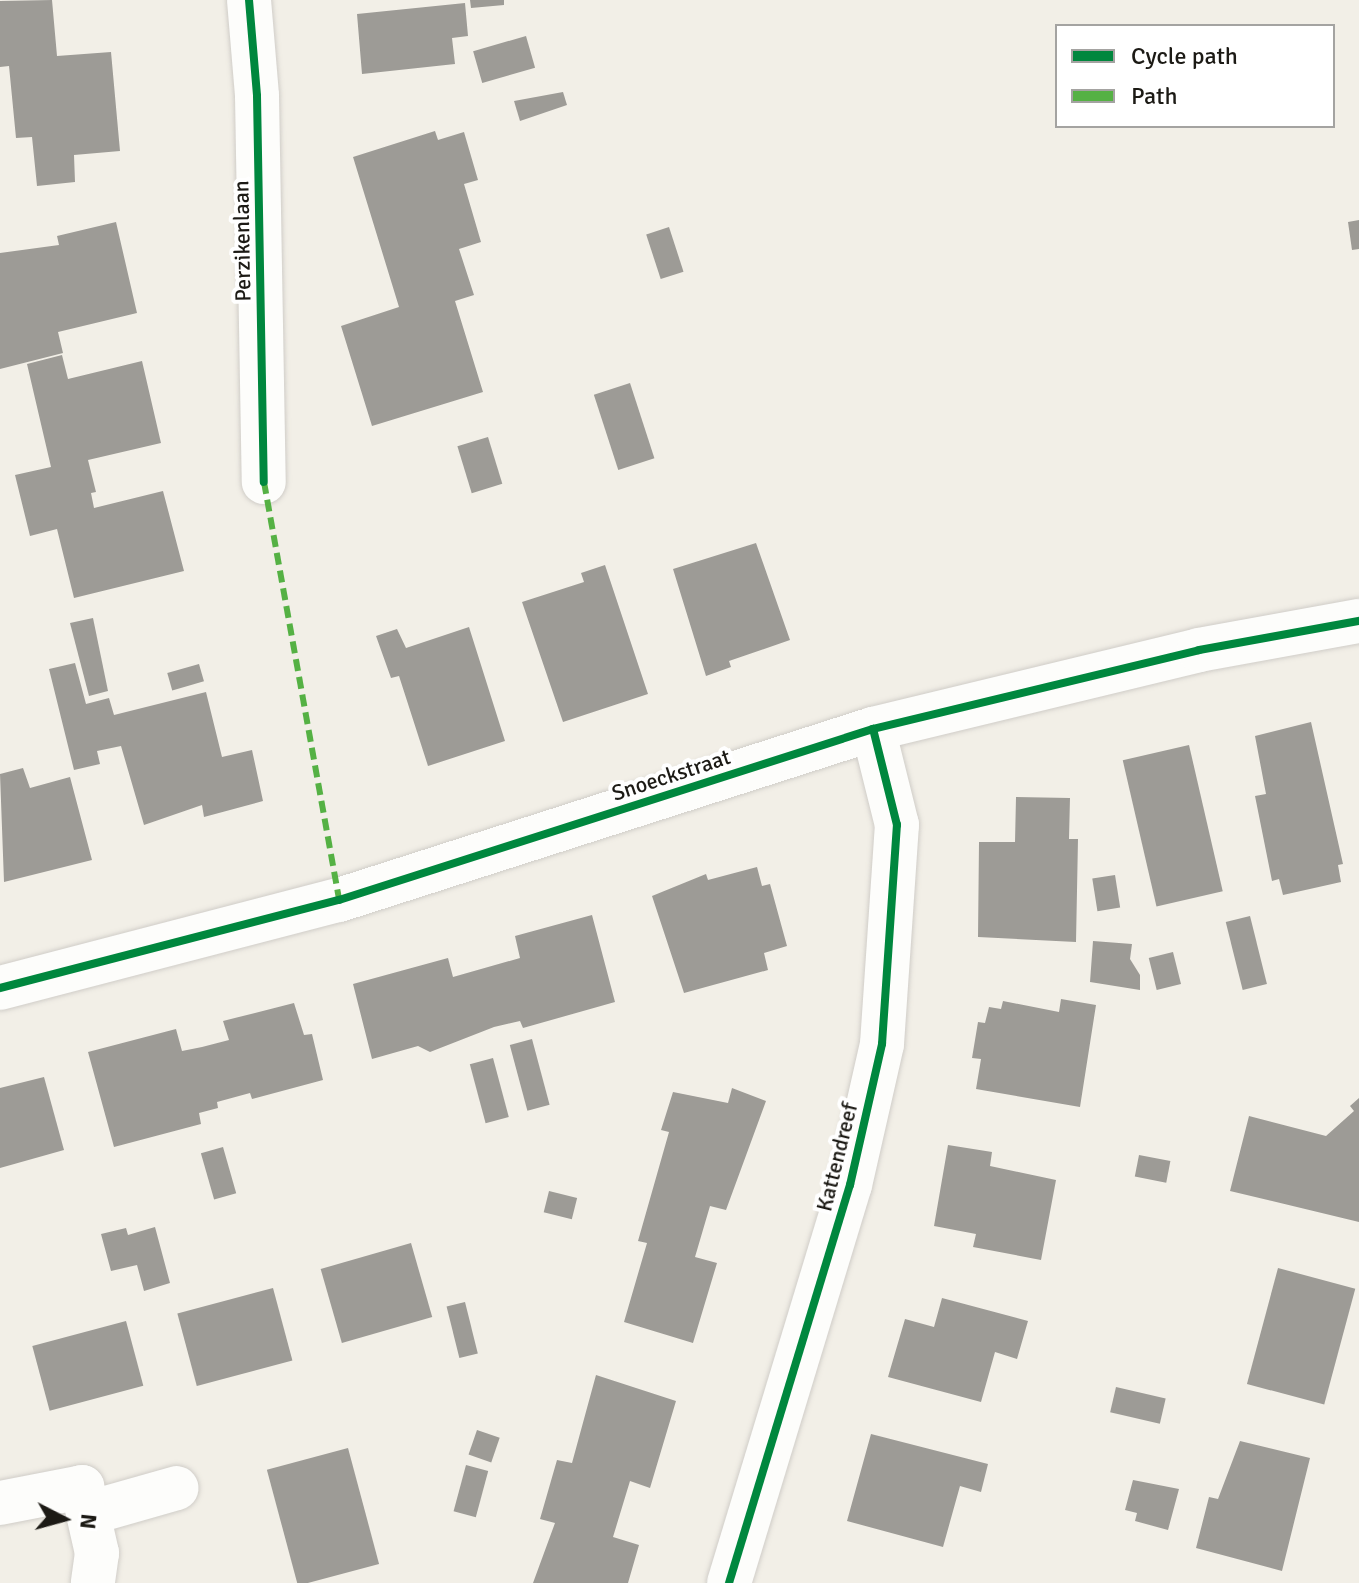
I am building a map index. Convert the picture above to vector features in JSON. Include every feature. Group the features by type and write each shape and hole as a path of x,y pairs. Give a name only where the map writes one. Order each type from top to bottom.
{"street":[{"name":"Perzikenlaan","path":"249,0 257,96 264,482"},
{"name":"Snoeckstraat","path":"0,988 339,900 873,729 1199,650 1359,621"},
{"name":"Kattendreef","path":"729,1583 850,1185 882,1044 897,825 873,729"},
{"path":"0,1503 82,1487 97,1553 93,1583"},
{"path":"89,1513 177,1488"}],"building":[{"path":"52,0 57,56 111,52 120,151 74,155 75,182 37,186 32,137 16,138 9,66 0,67 0,1"},
{"path":"470,0 504,0 504,5 471,8"},
{"path":"465,3 468,36 452,38 455,64 362,74 357,14"},
{"path":"526,36 535,68 482,83 473,51"},
{"path":"563,92 567,105 520,121 514,101"},
{"path":"435,131 438,140 464,132 478,180 464,184 481,242 459,249 474,295 455,301 483,392 372,426 341,326 399,307 353,157"},
{"path":"1359,220 1359,249 1352,250 1348,222"},
{"path":"116,222 137,313 58,332 63,353 0,369 0,253 59,245 57,236"},
{"path":"669,227 684,272 661,279 646,234"},
{"path":"62,355 68,379 142,361 161,443 88,460 96,492 91,493 94,508 163,491 184,571 74,598 57,529 30,536 15,475 51,467 27,364"},
{"path":"630,383 654,458 618,470 594,395"},
{"path":"488,437 502,484 472,493 457,446"},
{"path":"756,543 790,640 729,661 731,667 706,676 673,569"},
{"path":"605,565 648,694 563,722 522,602 584,582 581,573"},
{"path":"93,618 108,691 89,696 70,623"},
{"path":"469,627 505,741 428,766 399,676 391,678 376,636 397,629 406,648"},
{"path":"75,663 86,704 109,698 114,715 206,692 222,757 252,750 263,801 204,817 202,805 144,825 121,746 97,751 100,764 74,770 49,669"},
{"path":"199,664 204,681 172,690 167,673"},
{"path":"1311,722 1343,864 1338,865 1341,882 1283,895 1279,879 1272,881 1255,796 1266,794 1255,736"},
{"path":"1189,745 1223,891 1156,906 1123,760"},
{"path":"23,768 30,788 70,777 92,860 4,882 0,774"},
{"path":"1016,797 1070,798 1069,839 1078,839 1076,942 978,937 979,842 1015,842"},
{"path":"757,867 762,886 770,884 787,946 764,953 768,970 684,993 652,896 706,874 708,880"},
{"path":"1115,875 1120,908 1097,911 1092,879"},
{"path":"592,915 615,1002 523,1028 520,1021 494,1027 430,1052 418,1046 372,1059 353,984 448,958 453,977 520,958 515,936"},
{"path":"1250,916 1267,984 1243,990 1226,922"},
{"path":"1093,941 1132,944 1130,959 1140,975 1140,990 1090,982"},
{"path":"1173,952 1181,984 1157,990 1149,958"},
{"path":"1061,999 1096,1005 1080,1107 976,1089 981,1059 972,1058 978,1022 985,1023 989,1007 1001,1009 1003,1001 1059,1012"},
{"path":"294,1003 304,1035 312,1034 323,1080 252,1099 250,1093 217,1102 218,1108 199,1113 201,1124 114,1147 88,1052 176,1029 182,1051 202,1047 229,1040 223,1021"},
{"path":"532,1039 550,1105 527,1111 510,1045"},
{"path":"493,1058 509,1117 486,1123 470,1064"},
{"path":"44,1077 64,1150 0,1168 0,1088"},
{"path":"732,1088 766,1101 726,1210 710,1206 695,1257 717,1263 693,1343 624,1322 647,1243 638,1241 669,1132 661,1130 673,1092 728,1103"},
{"path":"1359,1098 1359,1222 1230,1191 1249,1116 1326,1136 1354,1111 1350,1106"},
{"path":"948,1145 992,1152 990,1166 1056,1180 1041,1260 973,1247 976,1234 934,1226"},
{"path":"223,1147 236,1193 214,1199 201,1153"},
{"path":"1139,1155 1170,1161 1166,1183 1135,1177"},
{"path":"549,1191 577,1198 572,1219 544,1212"},
{"path":"155,1227 170,1283 144,1291 137,1265 111,1271 101,1234 126,1228 128,1235"},
{"path":"411,1243 432,1317 342,1343 321,1269"},
{"path":"1278,1268 1355,1289 1324,1405 1247,1384"},
{"path":"273,1288 292,1360 197,1386 177,1314"},
{"path":"942,1298 1028,1321 1017,1359 995,1352 981,1402 888,1377 905,1319 934,1327"},
{"path":"465,1302 478,1353 459,1358 447,1307"},
{"path":"126,1321 143,1386 50,1411 32,1346"},
{"path":"596,1375 676,1401 650,1488 630,1481 613,1537 639,1545 628,1583 533,1583 555,1523 540,1519 557,1460 572,1463"},
{"path":"1116,1387 1166,1398 1160,1424 1110,1412"},
{"path":"477,1430 500,1438 491,1462 469,1455"},
{"path":"871,1434 988,1464 981,1492 960,1486 943,1547 847,1521"},
{"path":"1240,1441 1310,1458 1282,1571 1196,1548 1209,1497 1218,1499"},
{"path":"348,1448 379,1564 308,1583 297,1583 267,1470"},
{"path":"466,1465 488,1471 476,1517 454,1511"},
{"path":"1133,1480 1179,1489 1168,1530 1135,1521 1137,1513 1125,1510"}],"marked path":[{"path":"264,482 339,900"}],"cycle path":[{"path":"249,0 257,96 264,482"},
{"path":"0,988 339,900 873,729 1199,650 1359,621"},
{"path":"729,1583 850,1185 882,1044 897,825 873,729"}]}
